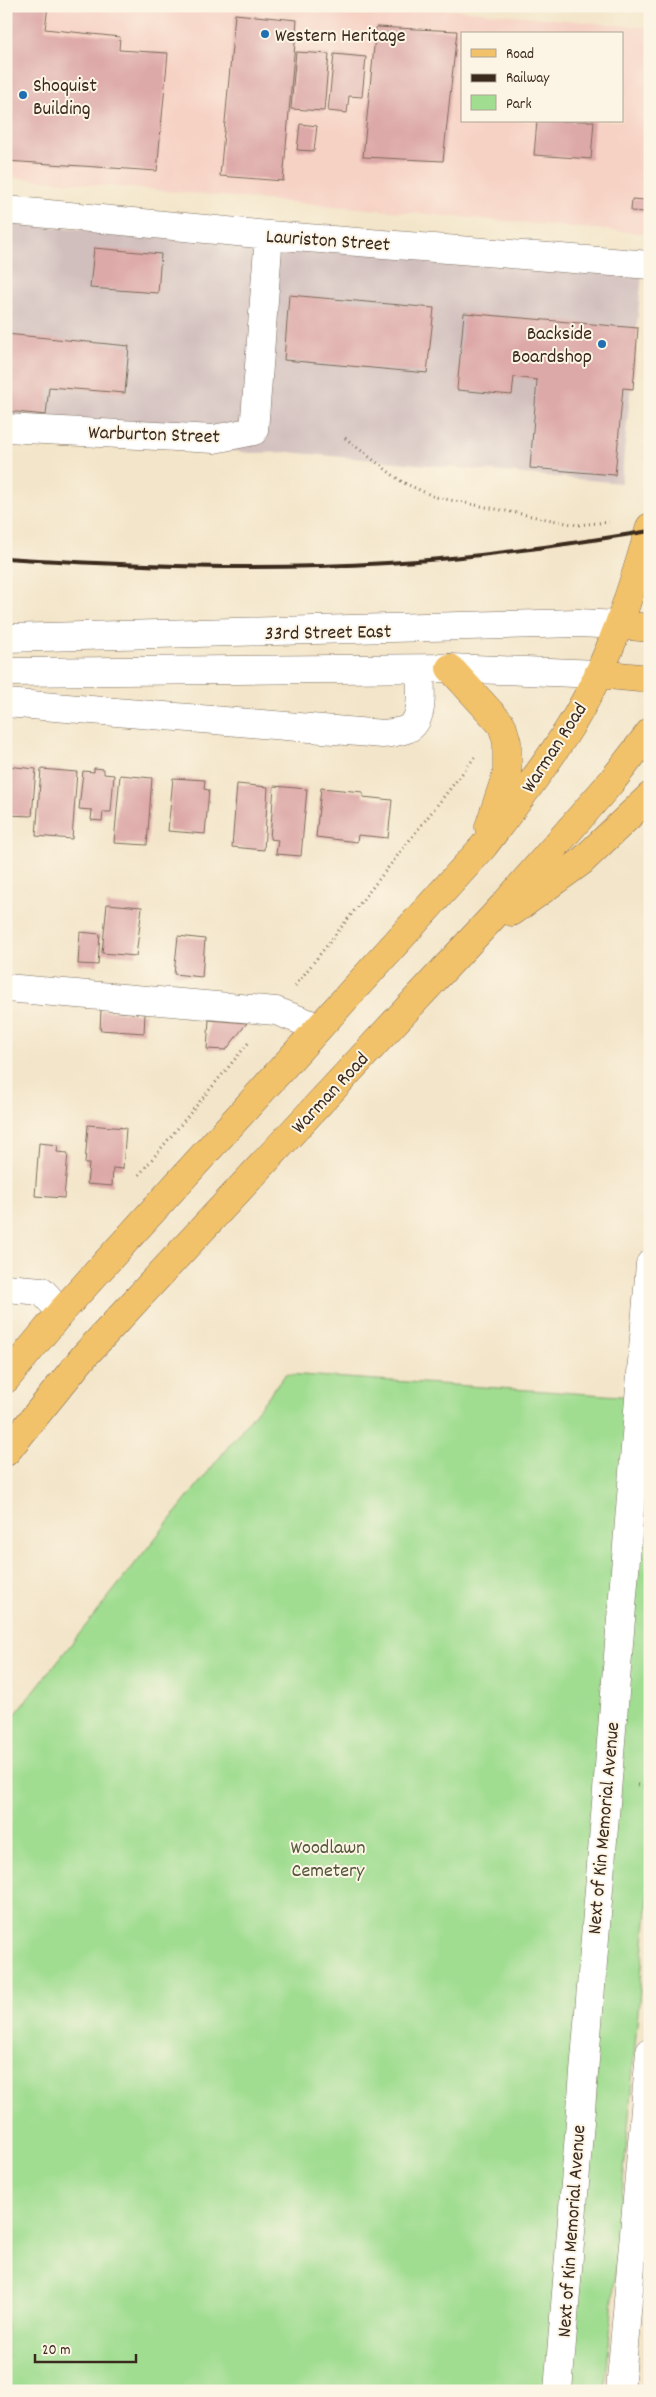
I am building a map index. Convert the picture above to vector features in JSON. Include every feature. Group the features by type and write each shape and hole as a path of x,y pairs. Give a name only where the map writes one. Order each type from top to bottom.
{"main road":[{"name":"Warman Road","path":"6,1379 61,1312 483,847 555,750 576,716 598,674 620,625 650,526"},
{"name":"33rd Street East","path":"620,625 650,628"},
{"path":"450,668 502,725 507,742 507,774 483,847"},
{"name":"33rd Street East","path":"598,674 650,679"},
{"name":"Warman Road","path":"6,1452 85,1355 465,946 612,781 650,732"},
{"path":"465,946 581,862 650,796"}],"street":[{"name":"Lauriston Street","path":"6,210 269,235 650,265"},
{"name":"Warburton Street","path":"6,428 214,439 254,431 269,235"},
{"name":"33rd Street East","path":"6,638 578,623 620,625"},
{"name":"33rd Street East","path":"6,672 450,668 598,674"},
{"path":"6,702 383,734 408,728 416,719 420,709 420,669"},
{"path":"6,988 276,1011 318,1027"},
{"name":"Next of Kin Memorial Avenue","path":"558,2391 650,1264"},
{"path":"6,1288 42,1291 61,1312"},
{"path":"620,2391 650,2052"}],"path":[{"path":"345,438 402,482 434,498 578,525 609,522"}],"shaded area":[{"path":"6,6 415,6 650,28 650,234 6,177"},
{"path":"6,223 642,274 621,483 289,452 252,453 6,427"}],"green space":[{"name":"Woodlawn Cemetery","path":"286,1374 650,1398 650,1874 605,2391 6,2391 6,1726"}],"building":[{"path":"6,6 48,6 45,29 120,37 119,50 168,53 157,171 6,161"},
{"path":"235,14 297,20 283,181 220,176"},
{"path":"376,27 457,31 443,161 363,157"},
{"path":"296,52 329,54 324,111 291,109"},
{"path":"334,54 366,57 362,97 349,96 347,113 328,111"},
{"path":"537,122 594,122 591,159 534,155"},
{"path":"300,124 317,126 314,151 297,150"},
{"path":"632,199 645,200 644,212 631,211"},
{"path":"94,248 161,254 158,293 90,288"},
{"path":"289,295 434,308 427,373 284,360"},
{"path":"464,313 638,328 633,389 623,388 615,475 530,468 537,380 514,377 512,395 457,390"},
{"path":"6,334 129,346 125,393 49,387 46,415 6,411"},
{"path":"6,766 36,769 32,816 6,815"},
{"path":"94,768 104,769 104,774 114,775 111,812 103,812 102,821 91,820 92,810 79,809 83,771 94,772"},
{"path":"41,769 77,772 72,839 36,836"},
{"path":"120,775 152,778 147,845 114,843"},
{"path":"173,778 205,780 204,789 209,790 205,834 168,831"},
{"path":"237,784 268,787 264,850 232,847"},
{"path":"274,786 307,789 301,856 276,854 278,840 270,839"},
{"path":"321,788 363,792 363,797 392,800 388,838 358,835 357,842 316,837"},
{"path":"107,904 142,907 136,956 102,953"},
{"path":"80,932 100,934 98,965 78,964"},
{"path":"178,936 205,939 202,977 174,974"},
{"path":"101,1010 145,1014 144,1033 100,1030"},
{"path":"209,1020 247,1023 226,1050 207,1049"},
{"path":"88,1125 126,1128 123,1169 113,1168 112,1186 87,1184 89,1164 85,1164"},
{"path":"39,1143 58,1145 57,1152 68,1153 64,1198 35,1196"}],"railway":[{"path":"6,558 196,566 292,567 420,561 552,546 650,531"}],"place":[{"name":"Western Heritage","path":"265,34"},
{"name":"Shoquist Building","path":"23,95"},
{"name":"Backside Boardshop","path":"602,344"}]}
